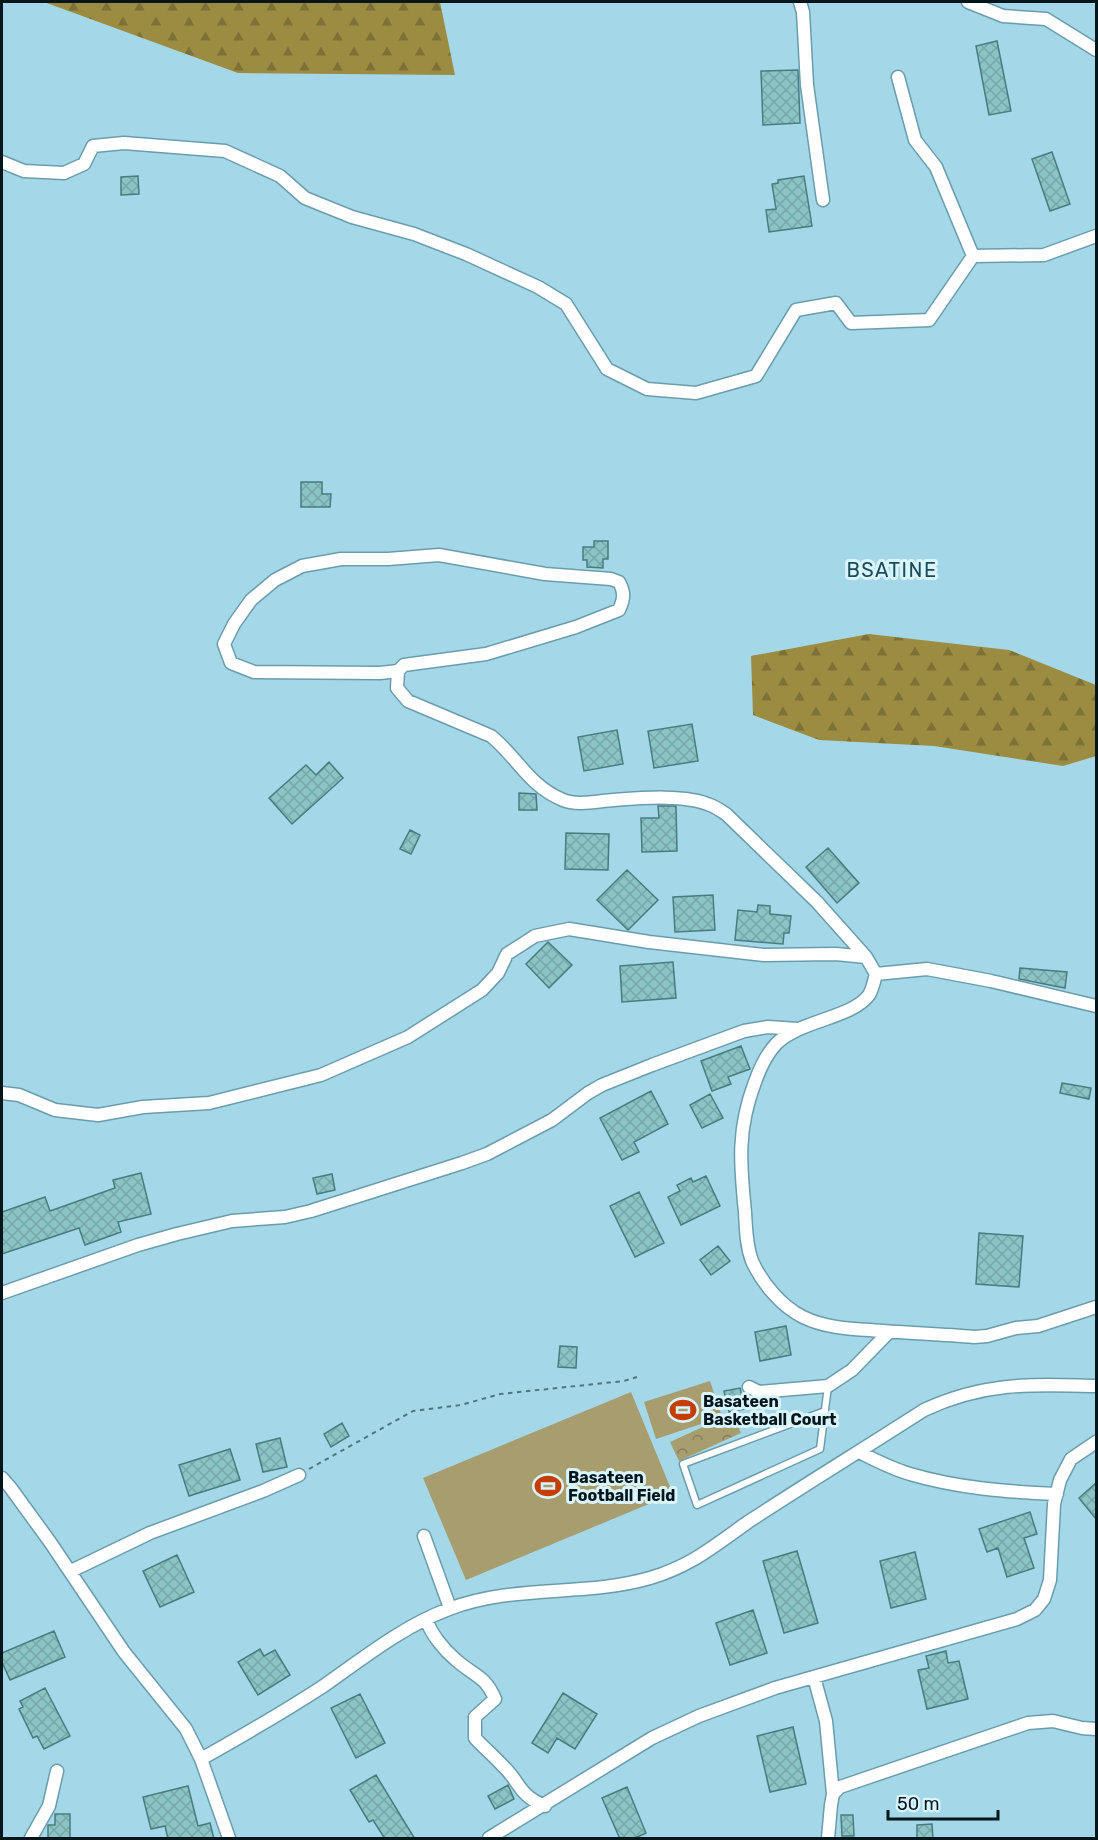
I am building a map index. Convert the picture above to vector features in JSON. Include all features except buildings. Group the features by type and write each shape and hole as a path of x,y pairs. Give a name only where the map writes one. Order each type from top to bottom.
{"street":[{"path":"800,2 803,12 807,85 823,200"},
{"path":"968,2 1003,16 1046,19 1096,50"},
{"path":"898,77 915,140 936,167 973,256"},
{"path":"2,162 24,171 64,173 84,164 93,146 124,143 225,151 280,176 305,198 352,217 414,234 466,254 538,287 566,304 607,369 647,389 696,393 756,376 796,310 836,303 851,322 929,320 973,256"},
{"path":"973,256 1044,255 1096,236"},
{"path":"398,671 380,673 254,672 231,663 224,644 234,624 251,600 275,580 302,566 340,559 388,559 439,555 545,574 611,579 619,582 624,600 619,610 599,619 486,654 404,665 398,671 397,688 408,701 491,736 502,745 530,779 544,790 565,801 651,799 688,800 709,804 726,814 817,902 866,957 876,974 868,997 847,1011 798,1029 777,1043 761,1065 746,1109 741,1130 741,1183 750,1254 765,1283 790,1308 803,1317 821,1324 847,1329 987,1336 1016,1328 1038,1326 1096,1307"},
{"path":"2,1093 19,1095 55,1110 98,1115 143,1107 209,1103 321,1075 408,1037 482,990 498,974 507,954 535,936 569,929 649,942 764,955 836,954 866,957"},
{"path":"876,974 927,969 992,981 1096,1006"},
{"path":"2,1293 138,1245 232,1221 285,1217 311,1211 462,1163 505,1145 552,1120 602,1085 652,1065 744,1031 768,1027 798,1029"},
{"path":"749,1387 759,1392 828,1386 852,1370 889,1332"},
{"path":"201,1759 267,1721 426,1619 450,1608 474,1601 516,1594 618,1586 675,1569 711,1550 747,1523 924,1410 948,1399 1020,1384 1096,1386"},
{"path":"489,1839 652,1738 699,1716 775,1688 1017,1619 1035,1610 1044,1599 1050,1580 1052,1530 1060,1480 1071,1459 1096,1442"},
{"path":"859,1452 899,1470 937,1480 979,1488 1057,1494"},
{"path":"71,1572 150,1533 263,1491 299,1475"},
{"path":"2,1478 71,1572 124,1652 186,1729 201,1759 229,1839"},
{"path":"424,1536 450,1608"},
{"path":"426,1619 429,1629 456,1660 490,1686 495,1699 475,1717 475,1738 505,1767 530,1799 545,1806"},
{"path":"814,1677 826,1721 833,1794 828,1839"},
{"path":"833,1794 840,1787 853,1782 1028,1723 1053,1721 1096,1729"},
{"path":"31,1839 49,1806 57,1771"}],"lane":[{"path":"825,1412 683,1464 697,1505 820,1449 825,1412 828,1386"}],"path":[{"path":"299,1475 413,1412 461,1405 500,1394 624,1381 637,1377"}],"green space":[{"path":"44,2 440,2 455,75 238,73"},
{"path":"869,634 1009,650 1096,685 1096,756 1063,766 934,746 819,740 753,715 751,656"},
{"name":"Basateen Basketball Court","path":"710,1381 722,1417 656,1439 644,1402"},
{"name":"Basateen Football Field","path":"631,1392 673,1494 466,1580 423,1478"},
{"path":"733,1413 741,1433 679,1461 670,1442"}],"place":[{"name":"Basateen Basketball Court","path":"683,1410"},
{"name":"Basateen Football Field","path":"548,1486"}],"district":[{"name":"BSATINE","path":"892,570"}]}
